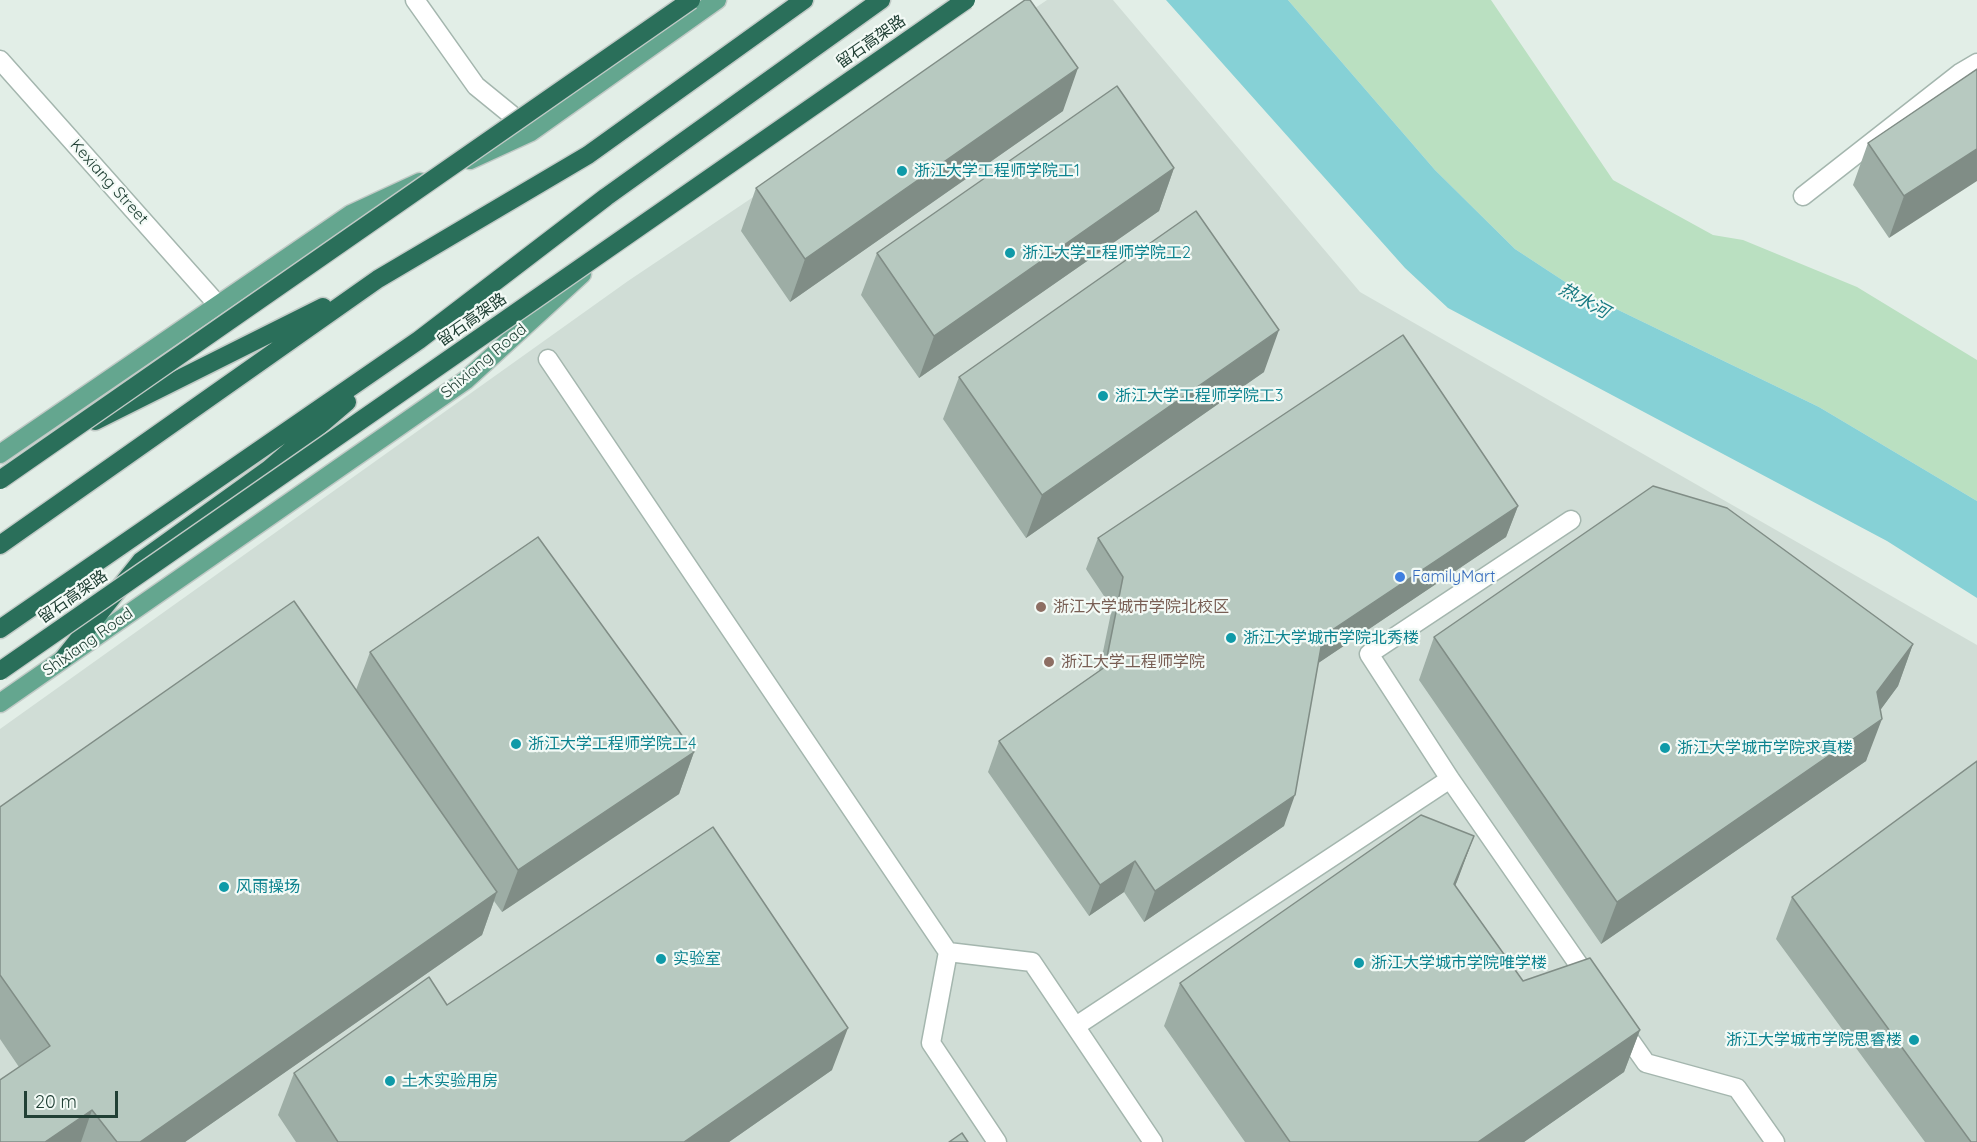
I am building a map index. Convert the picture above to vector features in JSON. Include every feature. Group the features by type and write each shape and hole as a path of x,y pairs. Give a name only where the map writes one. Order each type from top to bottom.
{"highway":[{"path":"0,480 691,0"},
{"path":"0,468 378,279 588,155 804,0"},
{"name":"留石高架路","path":"0,629 419,340 606,197 881,0"},
{"name":"留石高架路","path":"0,671 966,0"},
{"path":"0,546 378,279"},
{"path":"63,659 141,561 269,469 419,340"}],"main road":[{"path":"0,454 351,214 531,132 717,0"},
{"name":"Shixiang Road","path":"0,703 466,380 643,218 952,0"}],"street":[{"path":"415,0 476,86 531,132"},
{"name":"Kexiang Street","path":"0,60 218,305"},
{"path":"1803,195 1959,73 1977,63"},
{"path":"548,359 948,952 932,1043 998,1142"},
{"path":"1571,520 1369,654 1450,779 1599,994"},
{"path":"1076,1026 1450,779"},
{"path":"948,952 1032,962 1154,1142"},
{"path":"1612,1014 1646,1062 1737,1088 1775,1142"}],"shaded area":[{"name":"浙江大学城市学院北校区","path":"1047,0 1113,0 1360,292 1977,645 1977,1142 0,1142 0,729 628,281"}],"green space":[{"path":"1288,0 1491,0 1613,180 1713,235 1743,240 1857,287 1977,360 1977,501 1819,407 1579,291 1515,249 1435,170"}],"water":[{"name":"热水河","path":"1166,0 1288,0 1435,170 1515,249 1579,291 1819,407 1977,501 1977,598 1887,541 1448,308 1405,268"}],"building":[{"name":"浙江大学工程师学院工1","path":"1025,0 1030,0 1078,68 805,259 756,188"},
{"path":"1977,69 1977,149 1904,196 1868,143"},
{"name":"浙江大学工程师学院工2","path":"1117,86 1174,168 934,336 877,253"},
{"name":"浙江大学工程师学院工3","path":"1196,211 1279,330 1042,495 959,377"},
{"name":"浙江大学城市学院北秀楼","path":"1403,335 1518,506 1323,636 1295,795 1155,891 1135,861 1100,885 999,741 1105,667 1123,577 1098,538"},
{"name":"浙江大学城市学院求真楼","path":"1653,486 1727,508 1913,644 1877,692 1882,719 1617,902 1434,637"},
{"name":"浙江大学工程师学院工4","path":"538,537 694,752 518,870 370,652"},
{"name":"风雨操场","path":"294,601 497,892 140,1142 117,1142 92,1110 45,1142 0,1142 0,1080 50,1046 0,975 0,807"},
{"name":"浙江大学城市学院思睿楼","path":"1977,761 1977,1142 1971,1142 1792,897"},
{"name":"浙江大学城市学院唯学楼","path":"1421,815 1474,836 1454,884 1523,981 1590,958 1640,1030 1478,1142 1290,1142 1180,983"},
{"name":"实验室","path":"713,827 848,1028 684,1142 338,1142 294,1073 429,977 447,1005"},
{"path":"962,1133 968,1142 949,1142"}],"place":[{"name":"浙江大学工程师学院工1","path":"902,171"},
{"name":"浙江大学工程师学院工2","path":"1010,253"},
{"name":"浙江大学工程师学院工3","path":"1103,396"},
{"name":"FamilyMart","path":"1400,577"},
{"name":"浙江大学城市学院北校区","path":"1041,607"},
{"name":"浙江大学城市学院北秀楼","path":"1231,638"},
{"name":"浙江大学工程师学院","path":"1049,662"},
{"name":"浙江大学工程师学院工4","path":"516,744"},
{"name":"浙江大学城市学院求真楼","path":"1665,748"},
{"name":"风雨操场","path":"224,887"},
{"name":"实验室","path":"661,959"},
{"name":"浙江大学城市学院唯学楼","path":"1359,963"},
{"name":"浙江大学城市学院思睿楼","path":"1914,1040"},
{"name":"土木实验用房","path":"390,1081"}]}
